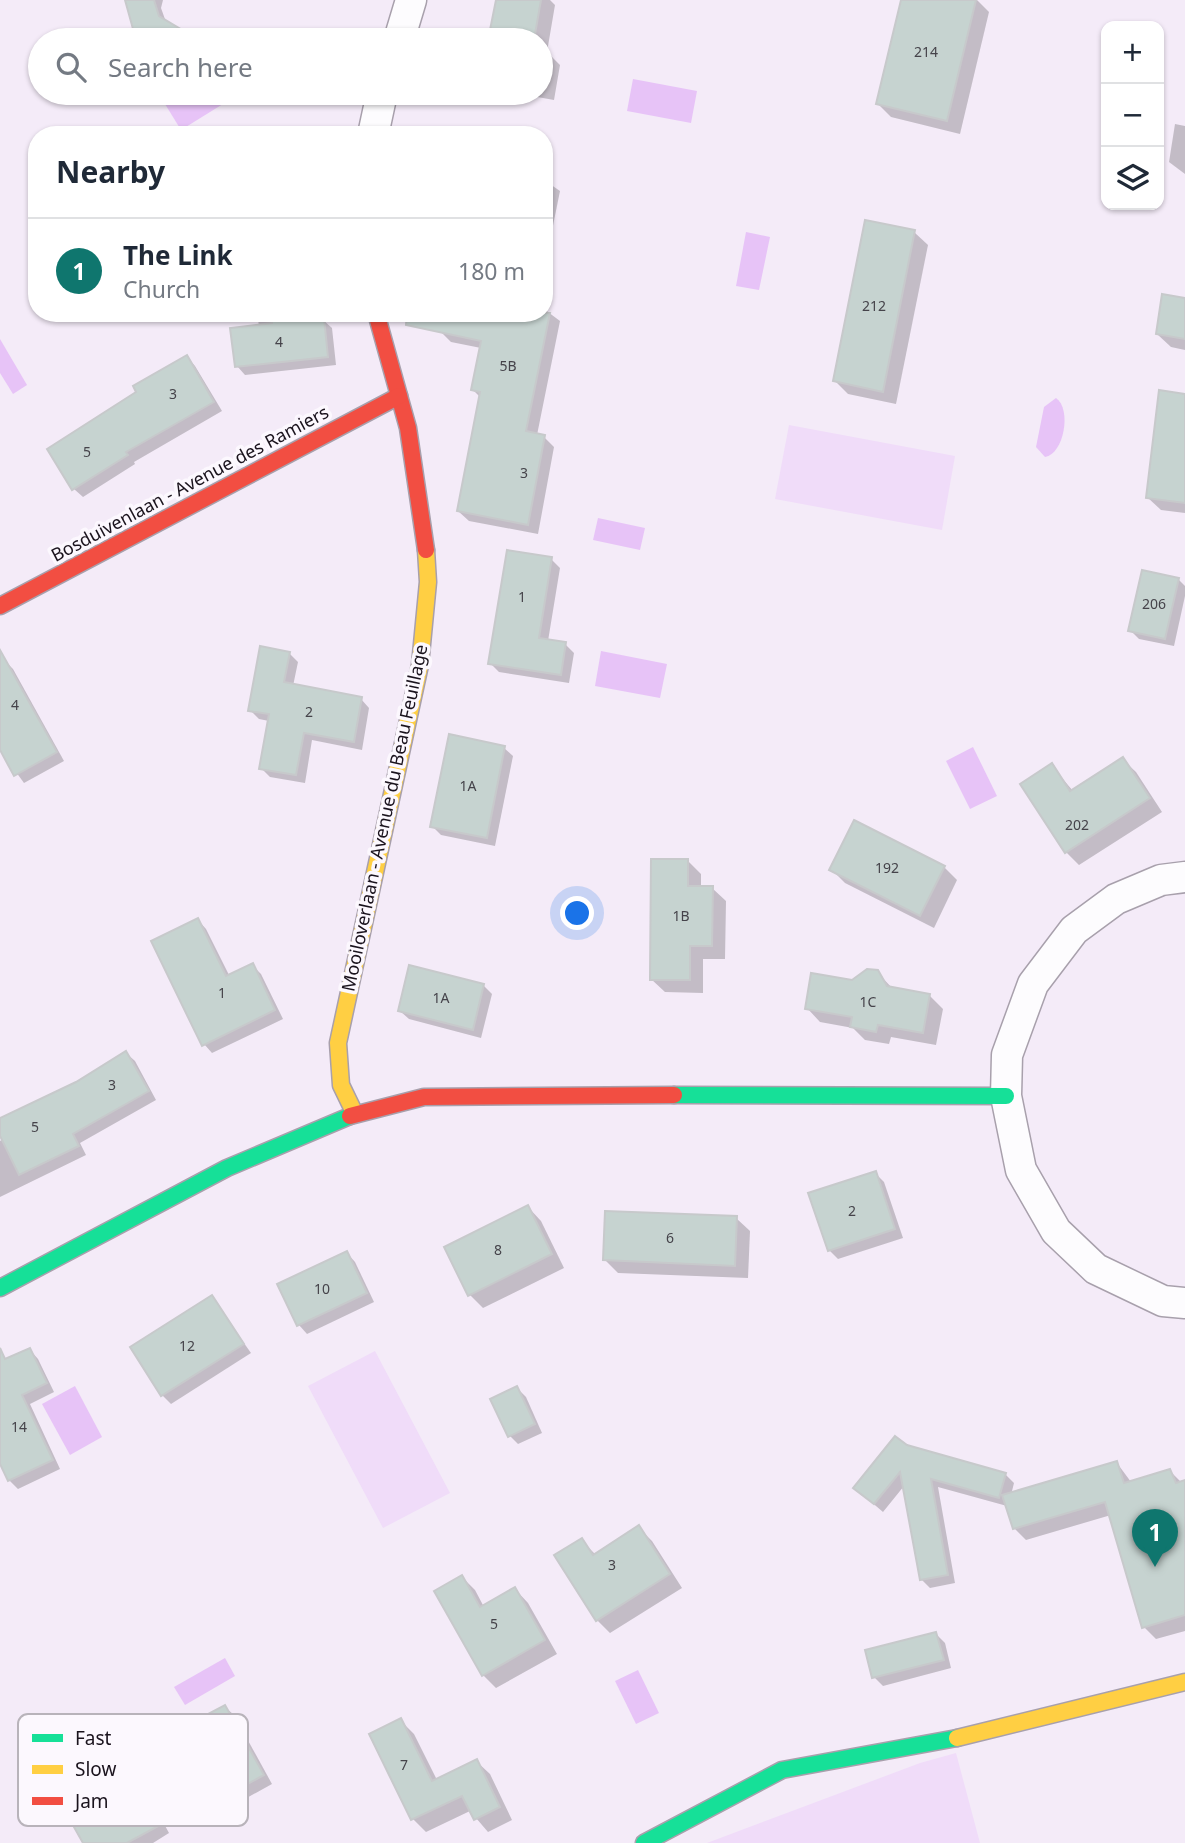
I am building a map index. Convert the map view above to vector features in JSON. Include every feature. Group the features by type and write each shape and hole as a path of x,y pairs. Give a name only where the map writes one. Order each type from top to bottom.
{"street":[{"path":"403,28 411,0"},
{"path":"375,126 379,105"},
{"name":"Mooiloverlaan - Avenue du Beau Feuillage","path":"355,1114 341,1085 338,1043 419,665 428,582 425,528 408,428 378,322"},
{"name":"Bosduivenlaan - Avenue des Ramiers","path":"0,606 399,396"},
{"path":"1185,877 1161,880 1116,899 1074,930 1033,984 1007,1055 1006,1096 1021,1170 1056,1231 1096,1269 1163,1301 1185,1303"},
{"path":"0,1288 227,1168 355,1114 424,1097 502,1094 1006,1096"},
{"path":"643,1843 782,1770 968,1736 1185,1682"}],"shaded area":[{"path":"633,79 697,91 691,123 627,111"},
{"path":"166,105 221,105 187,126 179,126"},
{"path":"746,232 770,237 759,290 736,286"},
{"path":"0,339 27,385 13,394 0,373"},
{"path":"1056,398 1064,411 1064,430 1057,448 1045,457 1036,447 1044,407"},
{"path":"789,425 955,456 942,530 775,499"},
{"path":"598,518 645,528 640,550 593,540"},
{"path":"601,651 667,664 660,698 595,686"},
{"path":"973,747 997,796 970,809 946,761"},
{"path":"375,1351 450,1493 383,1528 308,1386"},
{"path":"75,1386 102,1437 70,1455 42,1404"},
{"path":"225,1658 235,1676 185,1705 174,1687"},
{"path":"638,1670 659,1713 636,1724 615,1681"},
{"path":"956,1753 980,1843 707,1843 920,1763"}],"building":[{"path":"125,0 154,0 159,16 179,28 133,28"},
{"path":"496,0 541,0 536,28 490,28"},
{"path":"901,0 976,0 947,121 876,104"},
{"path":"865,220 915,230 883,392 833,381"},
{"path":"1162,294 1185,298 1185,339 1156,334"},
{"path":"324,322 328,357 235,367 230,328 272,323"},
{"path":"406,322 548,322 526,431 545,435 528,525 457,511 480,392 471,390 481,341 406,325"},
{"path":"187,355 214,402 126,452 128,455 72,490 47,449 136,392 133,386"},
{"path":"1159,390 1185,394 1185,503 1146,498"},
{"path":"507,550 552,557 539,638 566,642 561,675 488,664"},
{"path":"1142,570 1179,578 1165,639 1128,631"},
{"path":"260,646 290,652 284,682 362,697 354,742 304,733 296,775 259,769 269,714 248,711"},
{"path":"0,650 57,752 14,776 0,750"},
{"path":"449,734 505,746 487,838 430,827"},
{"path":"1123,757 1150,798 1065,853 1020,784 1052,763 1070,791"},
{"path":"854,820 945,866 920,916 829,870"},
{"path":"651,859 688,859 688,886 713,886 712,946 690,946 690,980 650,980"},
{"path":"198,918 226,976 253,963 275,1010 202,1046 151,941"},
{"path":"409,965 484,984 473,1030 398,1011"},
{"path":"867,969 878,970 887,986 930,994 923,1033 878,1025 876,1032 850,1027 852,1017 805,1009 811,973 852,980"},
{"path":"126,1051 149,1091 73,1134 79,1146 19,1175 0,1136 0,1118 76,1082"},
{"path":"876,1171 895,1229 828,1251 808,1193"},
{"path":"528,1205 552,1254 468,1296 444,1247"},
{"path":"605,1211 737,1216 735,1266 603,1260"},
{"path":"347,1251 367,1293 297,1326 277,1284"},
{"path":"212,1295 244,1344 161,1396 130,1347"},
{"path":"0,1348 5,1359 30,1348 47,1383 22,1395 53,1460 8,1481 0,1464"},
{"path":"517,1386 535,1424 508,1437 490,1399"},
{"path":"895,1436 907,1445 1006,1473 999,1498 931,1479 948,1575 920,1580 900,1472 874,1504 853,1488"},
{"path":"1117,1461 1124,1483 1170,1469 1176,1483 1185,1480 1185,1615 1142,1628 1105,1502 1013,1529 1002,1495"},
{"path":"639,1525 670,1574 596,1621 554,1555 582,1538 593,1555"},
{"path":"462,1575 480,1607 515,1587 545,1640 482,1676 434,1591"},
{"path":"936,1632 944,1660 872,1678 865,1650"},
{"path":"225,1705 230,1714 208,1714"},
{"path":"401,1718 432,1781 477,1759 500,1807 474,1820 462,1796 411,1820 369,1734"},
{"path":"248,1746 264,1775 248,1784"},
{"path":"73,1826 158,1826 127,1843 83,1843"}],"traffic: fast":[{"path":"674,1095 1006,1096"},
{"path":"0,1288 227,1168 350,1116"},
{"path":"644,1843 782,1770 957,1738"}],"traffic: slow":[{"path":"355,1114 341,1085 338,1043 420,665 428,582 426,550"},
{"path":"957,1738 1185,1682"}],"traffic: jam":[{"path":"379,322 408,428 426,550"},
{"path":"0,606 399,396"},
{"path":"350,1116 424,1097 674,1095"}],"place":[{"name":"The Link","path":"1155,1567"}]}
